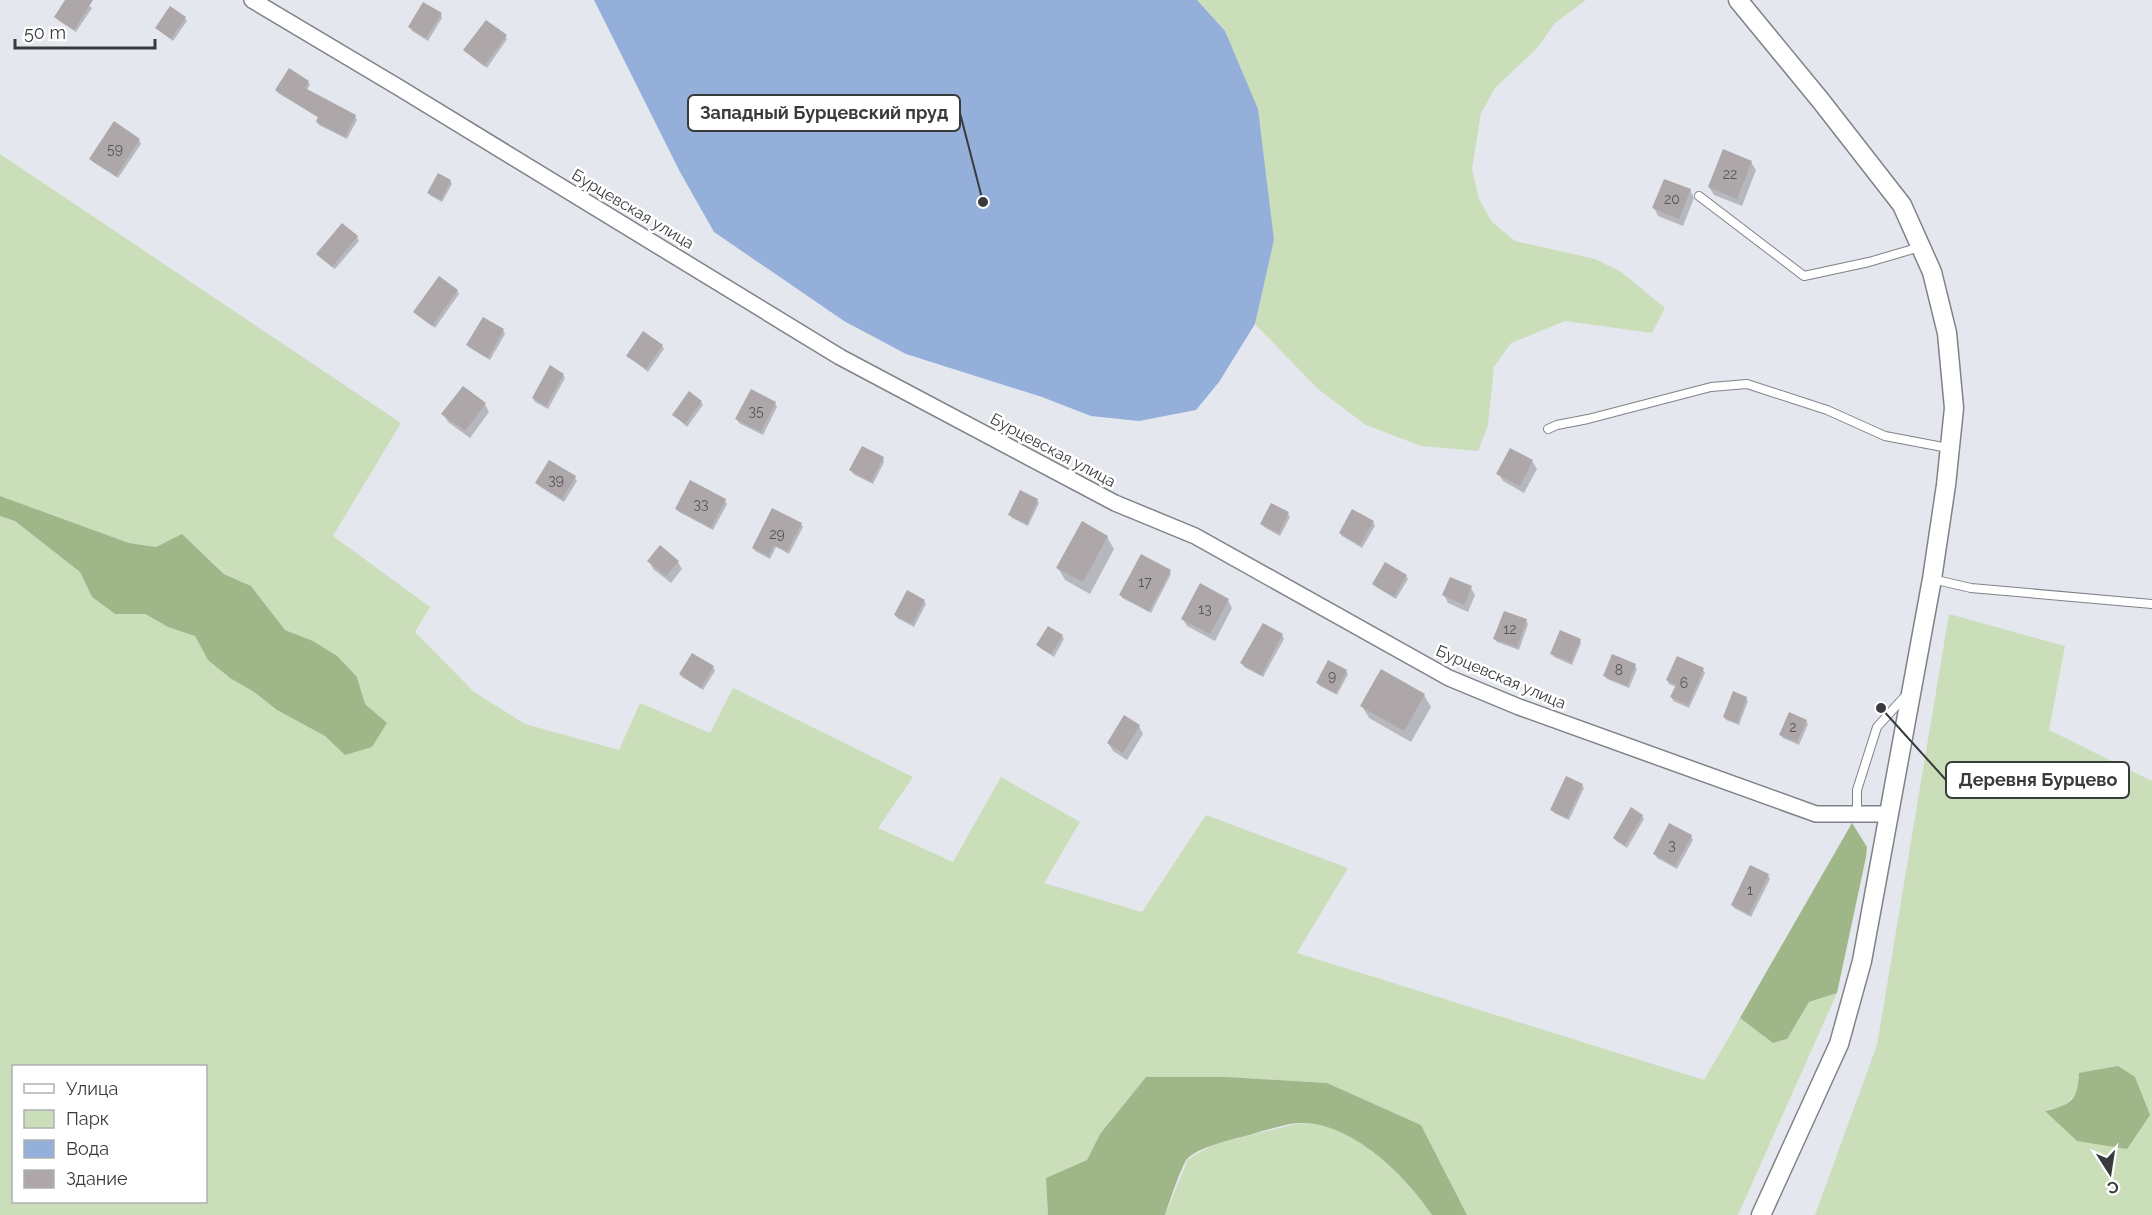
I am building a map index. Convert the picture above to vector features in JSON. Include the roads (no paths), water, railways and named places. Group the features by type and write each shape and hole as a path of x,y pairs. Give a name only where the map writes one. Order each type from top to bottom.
{"street":[{"name":"Бурцевская улица","path":"252,0 840,357 1114,503 1195,536 1449,678 1519,707 1816,814 1888,814"},
{"path":"1738,0 1902,205 1932,272 1947,333 1954,408 1947,485 1932,579 1862,961 1839,1044 1761,1215"}],"lane":[{"path":"1699,196 1804,276 1869,262 1920,247"},
{"path":"1548,429 1712,387 1747,384 1827,410 1885,436 1950,448"},
{"path":"1932,579 1971,588 2152,604"},
{"path":"1857,814 1857,790 1877,727 1912,688"}],"water":[{"path":"594,0 1197,0 1225,31 1258,109 1274,240 1255,324 1219,382 1196,410 1139,421 1091,416 1042,397 906,354 844,321 714,232 680,172"}],"place":[{"name":"Западный Бурцевский пруд","path":"983,202"},
{"name":"Деревня Бурцево","path":"1881,708"}]}
